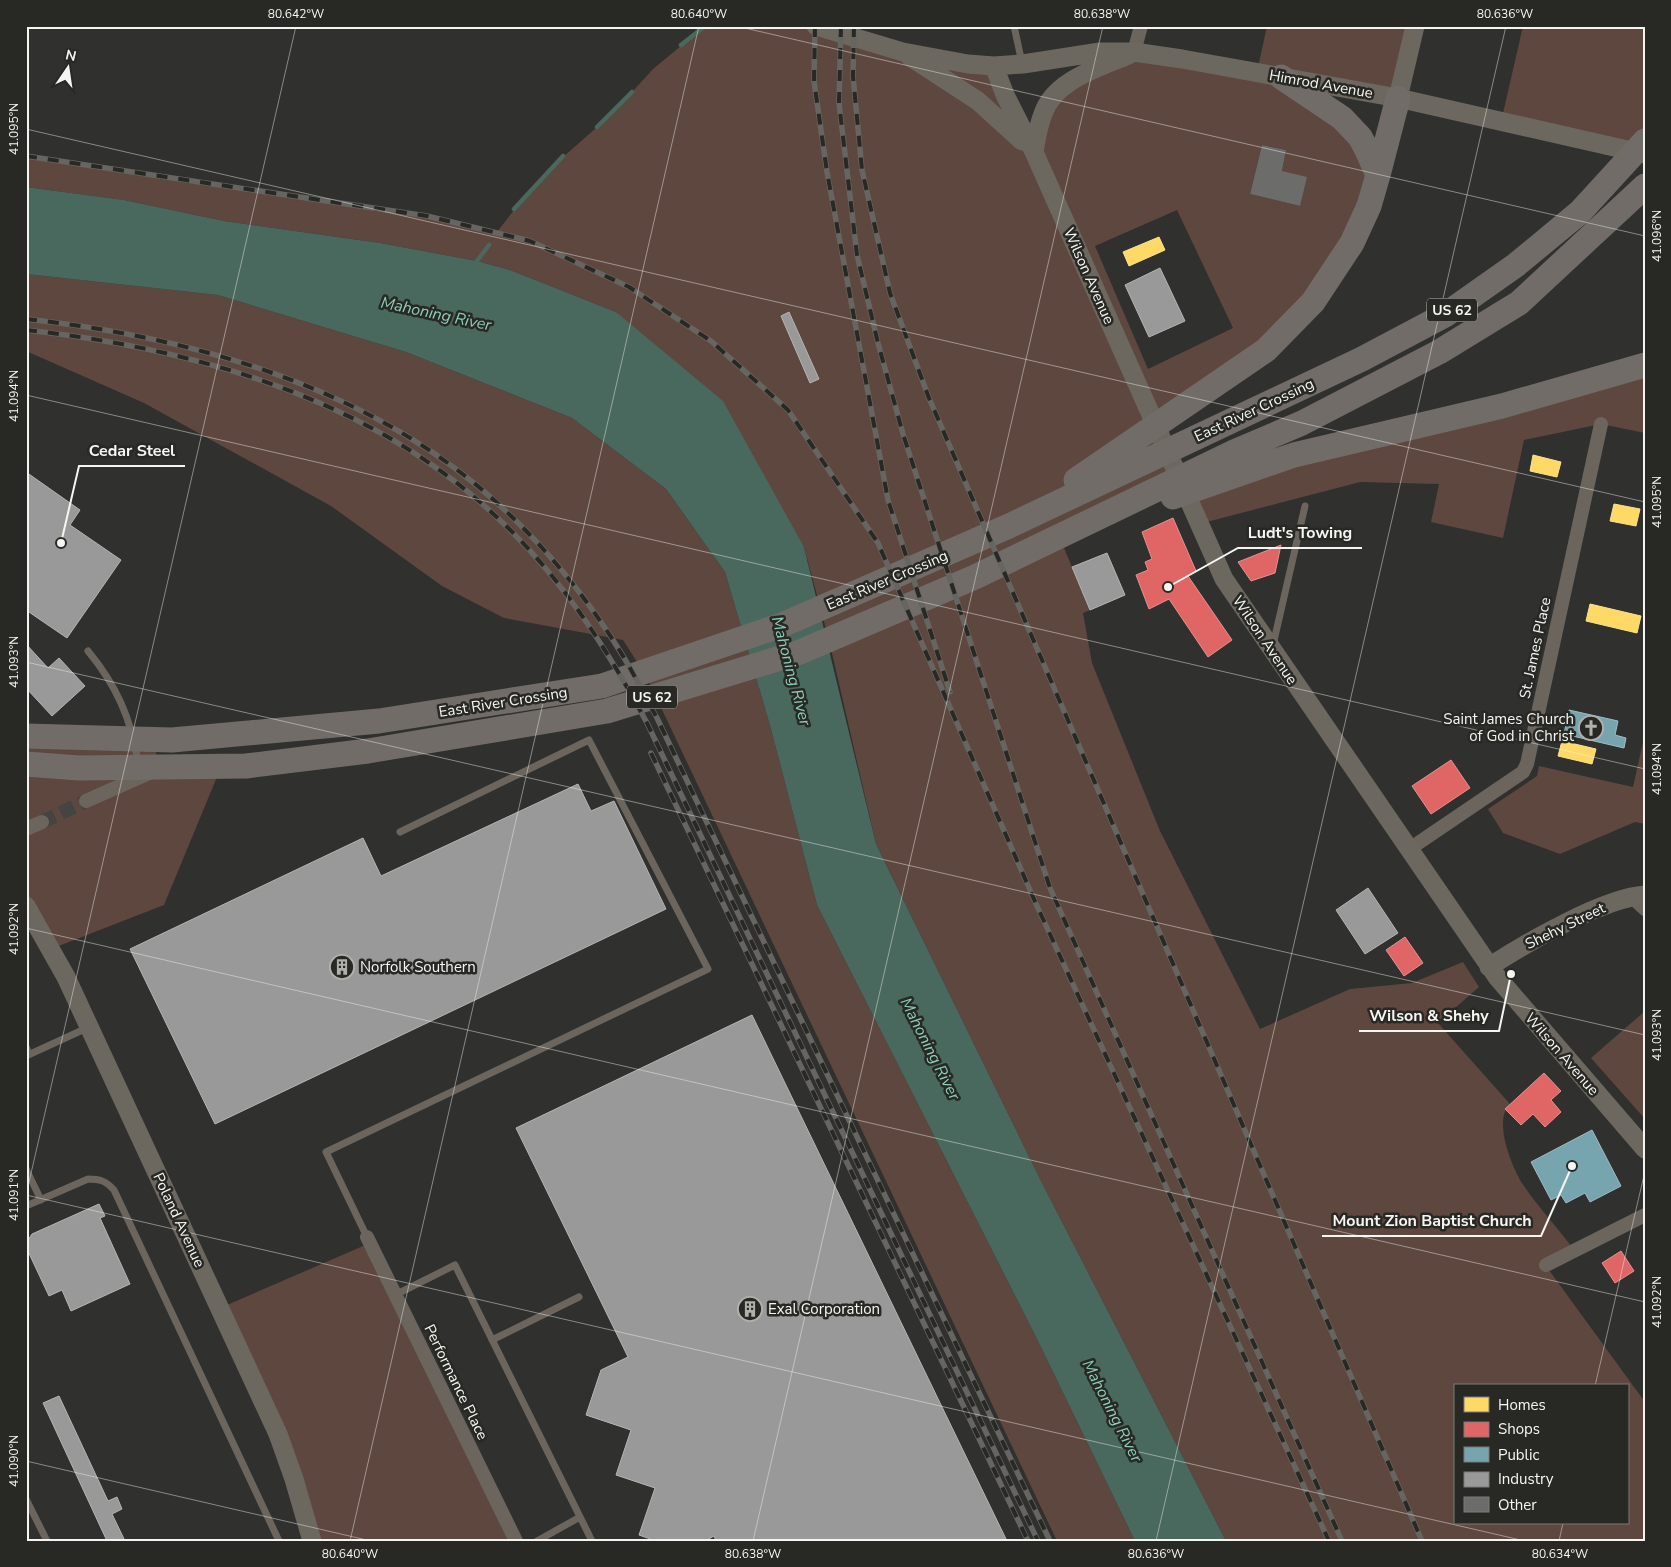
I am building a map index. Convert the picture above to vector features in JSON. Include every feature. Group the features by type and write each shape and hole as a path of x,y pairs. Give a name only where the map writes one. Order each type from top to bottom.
{"highway":[{"path":"1282,77 1350,125 1366,148 1378,175"},
{"path":"1009,526 1266,350 1314,302 1352,243 1369,206 1398,98"},
{"name":"East River Crossing","path":"26,736 172,740 379,722 602,686 782,625 1009,526 1362,359 1445,315 1516,265 1580,212 1645,141"},
{"name":"East River Crossing","path":"26,764 79,768 246,766 368,751 607,711 800,652 975,576 1064,534 1237,463 1302,423 1439,352 1519,303 1645,186"},
{"path":"1237,463 1294,455 1502,406 1645,365"}],"main road":[{"path":"816,26 903,52 978,101 1034,152 1043,113 1057,92 1074,80 1134,52"},
{"path":"1398,98 1415,26"},
{"name":"Himrod Avenue","path":"903,52 968,64 994,66 1023,64 1100,52 1134,52 1398,98 1645,154"},
{"name":"Wilson Avenue","path":"994,66 1004,95 1034,152 1224,579 1408,850 1490,966 1539,1028 1645,1149"},
{"name":"Shehy Street","path":"1490,966 1518,949 1605,906 1638,895"},
{"name":"Poland Avenue","path":"26,906 66,977 278,1434 294,1479 312,1541"}],"street":[{"path":"1134,52 1141,26"},
{"name":"St. James Place","path":"1408,850 1523,772 1601,424"},
{"path":"86,801 140,776 188,763 224,760"},
{"path":"26,829 42,822"},
{"path":"1638,895 1645,909"},
{"path":"1546,1266 1645,1216"},
{"name":"Performance Place","path":"367,1237 516,1541"}],"lane":[{"path":"1014,26 1023,64"},
{"path":"1272,650 1305,506"},
{"path":"88,651 108,676 122,704 132,731 140,776"},
{"path":"367,1237 326,1152 708,970 589,740 400,832"},
{"path":"27,1052 89,1027"},
{"path":"26,1169 41,1200"},
{"path":"26,1206 88,1179 99,1179 108,1183 114,1190 279,1541"},
{"path":"395,1294 455,1265 592,1541"},
{"path":"492,1340 579,1298"},
{"path":"26,1499 47,1541"},
{"path":"536,1541 580,1517"}],"shaded area":[{"path":"705,26 816,26 994,66 1033,152 1049,102 1134,52 1257,72 1267,26 1415,26 1398,98 1283,78 1342,118 1378,175 1313,302 1155,425 1179,479 1645,365 1645,433 1601,424 1524,440 1503,538 1431,522 1439,484 1360,482 1199,524 1188,491 1059,536 1090,610 1083,613 1092,663 1160,831 1260,1029 1350,989 1412,983 1463,962 1479,987 1438,1023 1510,1104 1505,1111 1503,1131 1513,1165 1528,1192 1575,1251 1546,1266 1645,1402 1645,1541 1226,1541 1041,1181 876,844 829,640 804,547 616,312 510,270 477,261 380,243 224,221 124,200 26,187 26,156 427,216 497,232 518,205 563,157 612,114 653,69","holes":["1262,145 1286,150 1282,171 1300,206 1250,194","1177,210 1233,328 1148,369 1095,246"]},
{"path":"1523,26 1645,26 1645,154 1501,122"},
{"path":"26,274 218,295 406,352 572,418 666,489 725,572 771,729 817,905 1035,1335 1135,1541 1057,1541 646,676 623,640 504,618 442,586 331,506 144,403 26,351"},
{"path":"1645,733 1645,824 1635,822 1560,854 1503,833 1488,809 1537,776 1539,766 1633,787"},
{"path":"26,736 152,740 161,769 224,760 164,905 51,949 26,906"},
{"path":"1645,1011 1645,1119 1591,1058"},
{"path":"370,1243 516,1541 312,1541 220,1308"}],"water":[{"name":"Mahoning River","path":"26,187 124,200 224,221 380,243 477,261 510,270 616,312 723,401 804,547 876,844 1041,1181 1226,1541 1135,1541 1035,1335 817,905 771,729 725,572 666,489 572,418 406,352 218,295 26,274"}],"building: Homes":[{"path":"1159,237 1165,250 1129,266 1123,252"},
{"path":"1533,455 1561,462 1557,477 1530,471"},
{"path":"1614,504 1640,509 1636,526 1610,521"},
{"path":"1590,604 1641,616 1637,633 1586,621"},
{"path":"1562,741 1596,749 1592,764 1558,756"}],"building: Shops":[{"path":"1173,518 1196,571 1188,576 1232,640 1208,657 1169,599 1149,609 1136,575 1148,570 1145,562 1152,559 1142,532"},
{"path":"1281,545 1275,573 1251,581 1238,562"},
{"path":"1451,760 1470,788 1431,814 1412,786"},
{"path":"1405,937 1423,963 1404,976 1386,950"},
{"path":"1544,1073 1561,1091 1551,1100 1561,1112 1545,1127 1533,1114 1521,1125 1505,1109"},
{"path":"1621,1251 1634,1271 1615,1283 1602,1263"}],"building: Public":[{"name":"Saint James Church of God in Christ","path":"1569,710 1618,721 1615,735 1626,738 1624,748 1564,734"},
{"path":"1592,1130 1621,1186 1590,1202 1585,1193 1566,1203 1561,1195 1551,1200 1531,1162"}],"building: Industry":[{"path":"1160,268 1185,321 1149,337 1125,285"},
{"path":"789,312 819,379 810,383 781,316"},
{"path":"26,472 80,510 70,525 121,560 67,638 26,610"},
{"path":"1107,553 1125,595 1090,610 1072,567"},
{"path":"26,644 48,668 59,658 85,686 52,716 26,688"},
{"name":"Norfolk Southern","path":"578,784 591,811 614,801 666,909 215,1124 130,949 363,838 381,876"},
{"path":"1368,888 1398,933 1365,954 1336,910"},
{"name":"Exal Corporation","path":"752,1015 1007,1541 716,1541 714,1536 705,1541 656,1541 639,1535 655,1488 616,1475 631,1430 586,1415 601,1370 628,1357 516,1128"},
{"path":"99,1204 105,1216 100,1218 130,1284 71,1311 62,1290 49,1296 26,1247 32,1234"},
{"path":"59,1396 108,1501 117,1497 122,1509 112,1514 125,1541 107,1541 43,1403"}],"building: Other":[{"path":"1262,145 1286,150 1282,171 1307,177 1300,206 1250,194"}],"waterway":[{"path":"681,45 705,26"},
{"path":"597,127 632,92"},
{"path":"514,209 563,156"},
{"path":"477,261 489,245"}],"tunnel":[{"path":"42,822 86,801"}],"railway":[{"path":"815,26 814,81 827,172 888,500 950,692"},
{"path":"841,26 839,103 857,255 878,343 903,434 1050,888 1342,1541"},
{"path":"854,26 853,76 862,170 890,293 929,398 1422,1541"},
{"path":"26,156 427,216 530,241 629,287 711,341 788,410 878,543 1037,906 1329,1541"},
{"path":"26,319 92,328 157,340 222,357 285,378 346,404 405,435 460,472 510,515 556,564 611,637 657,718 1050,1541"},
{"path":"26,330 91,339 155,351 219,367 281,388 342,413 399,444 453,480 503,523 546,568 600,642 647,723 1038,1541"},
{"path":"651,753 1028,1541"}],"place":[{"name":"Cedar Steel","path":"61,543"},
{"name":"Ludt's Towing","path":"1168,587"},
{"name":"Saint James Church of God in Christ","path":"1591,728"},
{"name":"Norfolk Southern","path":"342,967"},
{"name":"Wilson & Shehy","path":"1511,974"},
{"name":"Mount Zion Baptist Church","path":"1572,1166"},
{"name":"Exal Corporation","path":"750,1309"}]}
